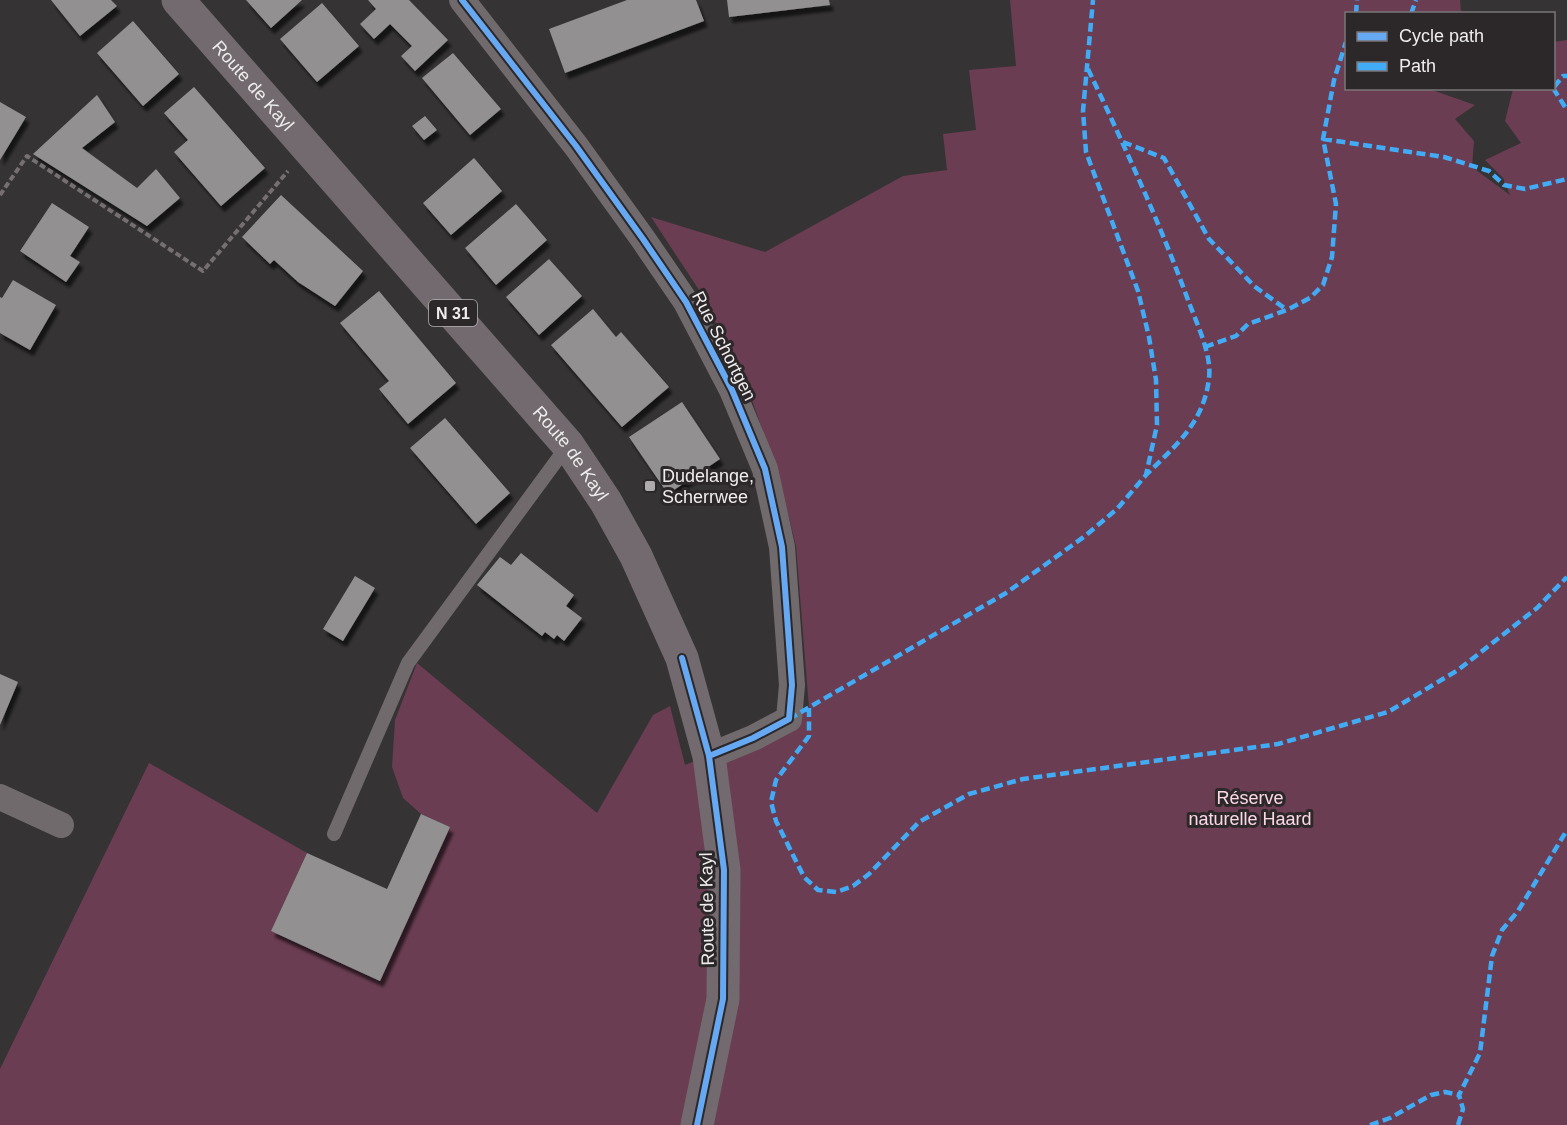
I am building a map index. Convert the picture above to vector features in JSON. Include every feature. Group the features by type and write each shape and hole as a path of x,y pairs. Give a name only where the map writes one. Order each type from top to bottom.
{"main road":[{"name":"Route de Kayl","path":"178,0 568,445 606,502 636,556 682,657 709,756 724,870 723,999 697,1125"}],"street":[{"name":"Rue Schortgen","path":"462,0 576,146 686,302 732,390 765,469 782,547 792,685 789,719 753,738 709,756"},
{"path":"0,797 61,825"}],"lane":[{"path":"334,834 408,663 568,445"}],"path":[{"path":"0,195 27,156 202,271 291,167 311,151"}],"green space":[{"name":"Réserve naturelle Haard","path":"1010,0 1460,0 1461,12 1345,12 1345,90 1432,90 1475,105 1455,119 1474,141 1472,167 1510,195 1503,178 1485,160 1521,143 1505,121 1513,90 1555,90 1555,42 1567,40 1567,1125 0,1125 0,1069 149,763 307,853 271,931 380,980 450,827 421,814 403,798 392,767 395,720 417,663 597,813 653,715 670,706 685,765 753,738 809,708 796,546 778,474 748,389 701,293 651,217 765,252 903,176 947,170 943,134 976,130 969,70 1016,66"}],"building":[{"path":"51,0 111,0 117,6 80,36"},
{"path":"246,0 302,0 271,28"},
{"path":"368,0 409,0 448,40 415,71 401,56 412,46 390,24 374,39 360,24 376,9"},
{"path":"627,0 696,0 704,21 565,73 549,29"},
{"path":"727,0 829,0 830,5 729,17"},
{"path":"322,3 359,46 317,82 280,39"},
{"path":"133,21 179,74 143,106 97,53"},
{"path":"453,53 501,109 470,135 422,78"},
{"path":"194,87 265,168 221,206 174,152 188,140 164,113"},
{"path":"97,95 115,122 82,148 137,188 156,169 180,198 147,226 33,154"},
{"path":"0,102 26,117 0,160"},
{"path":"425,116 437,130 424,140 412,126"},
{"path":"474,158 502,191 451,235 423,203"},
{"path":"281,195 363,271 335,306 298,282 274,260 270,264 242,237"},
{"path":"52,203 89,227 70,256 80,262 66,282 20,251"},
{"path":"516,204 547,240 496,285 465,248"},
{"path":"549,259 582,296 539,335 506,297"},
{"path":"13,280 56,305 30,350 0,333 0,297 2,298"},
{"path":"379,291 456,383 408,424 379,389 389,381 340,323"},
{"path":"593,309 616,337 621,332 669,387 622,427 551,345"},
{"path":"682,402 720,459 668,494 629,437"},
{"path":"445,418 510,493 476,524 410,448"},
{"path":"521,553 574,595 566,606 582,618 564,641 557,635 554,639 545,632 542,636 477,585 500,557 511,565"},
{"path":"355,576 375,588 343,641 323,629"},
{"path":"0,674 18,682 0,725"},
{"path":"421,814 450,827 380,981 271,931 307,853 387,889"}],"marked path":[{"path":"789,719 1006,593 1085,536 1117,509 1146,475 1157,425 1156,380 1149,337 1138,291 1086,152 1083,111 1093,0"},
{"path":"1356,12 1357,0"},
{"path":"1412,12 1416,0"},
{"path":"1205,347 1236,336 1248,324 1287,310 1310,298 1323,285 1332,257 1336,204 1323,139 1334,80 1345,45"},
{"path":"1088,69 1165,241 1199,328 1208,359 1209,378 1206,394 1195,421 1146,475"},
{"path":"1555,86 1563,76 1567,76"},
{"path":"1554,90 1567,110"},
{"path":"1323,139 1444,157 1489,171 1504,185 1525,189 1567,179"},
{"path":"1123,142 1164,158 1209,239 1254,286 1287,310"},
{"path":"809,708 809,736 776,780 771,802 776,821 804,877 818,890 836,892 853,886 869,874 919,822 969,794 1023,779 1278,744 1388,712 1458,670 1537,608 1567,577"},
{"path":"1458,1125 1463,1109 1459,1095 1480,1053 1492,956 1502,930 1518,911 1567,830"},
{"path":"1370,1125 1390,1118 1431,1095 1445,1092 1459,1095"}],"cycle path":[{"path":"462,0 576,146 686,302 732,390 765,469 782,547 792,685 789,719 753,738 709,756"},
{"path":"682,658 709,756 724,870 723,999 697,1125"}],"place":[{"name":"Dudelange, Scherrwee","path":"650,486"}]}
